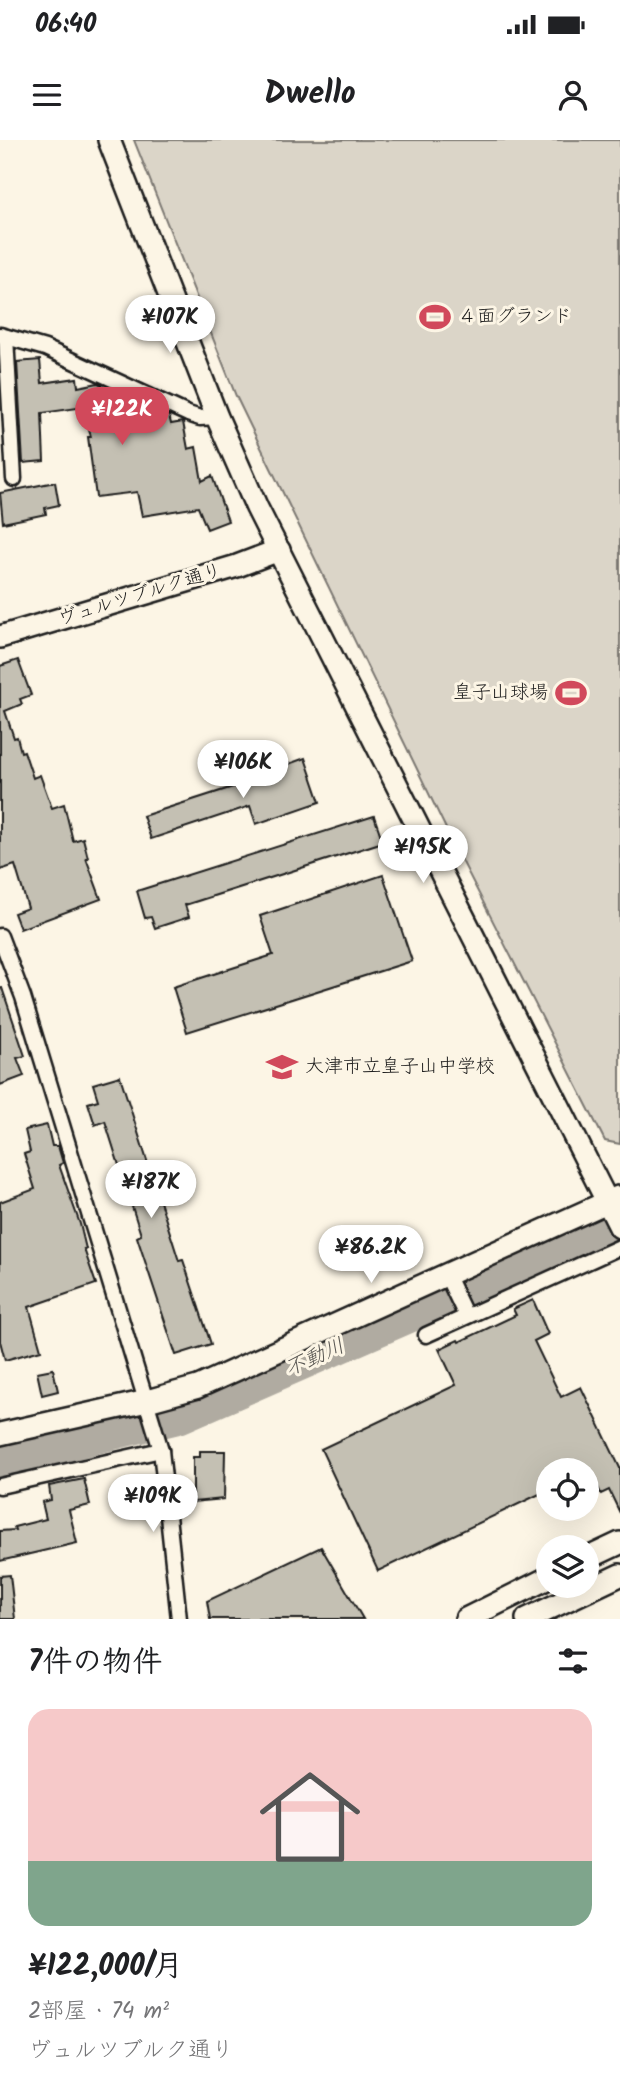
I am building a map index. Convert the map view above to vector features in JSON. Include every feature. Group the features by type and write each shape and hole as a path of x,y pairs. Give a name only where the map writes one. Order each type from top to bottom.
{"street":[{"path":"0,1434 148,1406 198,1387 446,1274 615,1209 257,508 217,417 109,140"},
{"path":"14,479 3,336 46,348 188,414 200,418 217,417"},
{"name":"ヴュルツブルク通り","path":"0,636 237,566 279,550"},
{"path":"0,936 23,997 160,1446 179,1619"},
{"path":"426,1335 620,1247"},
{"path":"446,1274 466,1316"},
{"path":"0,1486 160,1446"},
{"path":"599,1553 620,1543"},
{"path":"527,1619 620,1575"},
{"path":"466,1619 536,1584"}],"shaded area":[{"path":"134,140 620,140 620,1144 605,1141 450,837 236,396"}],"building":[{"path":"40,360 42,383 77,378 78,387 98,383 102,385 109,415 145,407 146,417 165,414 169,416 171,424 183,422 188,449 196,447 202,481 212,476 228,521 207,529 198,507 142,516 137,492 96,497 88,437 91,437 84,407 42,413 44,461 23,463 17,362"},
{"path":"55,482 59,505 45,508 46,514 3,523 0,493"},
{"path":"18,660 31,695 20,699 22,704 5,711 14,738 17,737 21,752 24,751 33,778 40,775 52,808 64,804 73,841 83,838 86,858 101,899 20,929 14,913 28,908 15,865 0,870 0,666"},
{"path":"305,758 320,802 256,824 250,806 151,839 143,816 242,784 241,781"},
{"path":"374,816 383,842 185,905 189,917 155,928 151,917 145,918 137,891"},
{"path":"383,875 412,961 187,1032 173,987 273,955 260,916"},
{"path":"0,988 25,1056 17,1058 24,1076 0,1085"},
{"path":"120,1076 179,1261 183,1260 211,1344 176,1355 137,1237 141,1235 105,1121 95,1125 88,1103 98,1100 93,1084"},
{"path":"47,1125 52,1146 58,1146 63,1163 59,1165 80,1224 84,1249 96,1284 29,1307 41,1350 5,1360 0,1341 0,1202 35,1189 24,1154 30,1152 25,1130"},
{"path":"533,1300 548,1334 534,1341 561,1397 581,1387 620,1468 620,1513 609,1490 601,1494 599,1489 599,1458 536,1458 536,1496 378,1571 321,1449 456,1385 439,1349 516,1315 513,1309"},
{"path":"53,1369 58,1391 42,1395 37,1372"},
{"path":"200,1451 225,1451 224,1499 193,1502 193,1457 200,1457"},
{"path":"84,1479 90,1505 69,1510 77,1543 0,1561 0,1531 15,1530 14,1527 46,1519 42,1502 51,1500 49,1486"},
{"path":"321,1547 363,1619 210,1619 207,1601"},
{"path":"10,1575 15,1619 0,1619 0,1576"}],"waterway":[{"name":"不動川","path":"0,1461 180,1417 620,1224"}],"place":[{"name":"４面グランド","path":"435,317"},
{"name":"皇子山球場","path":"571,693"},
{"name":"大津市立皇子山中学校","path":"282,1067"}]}
